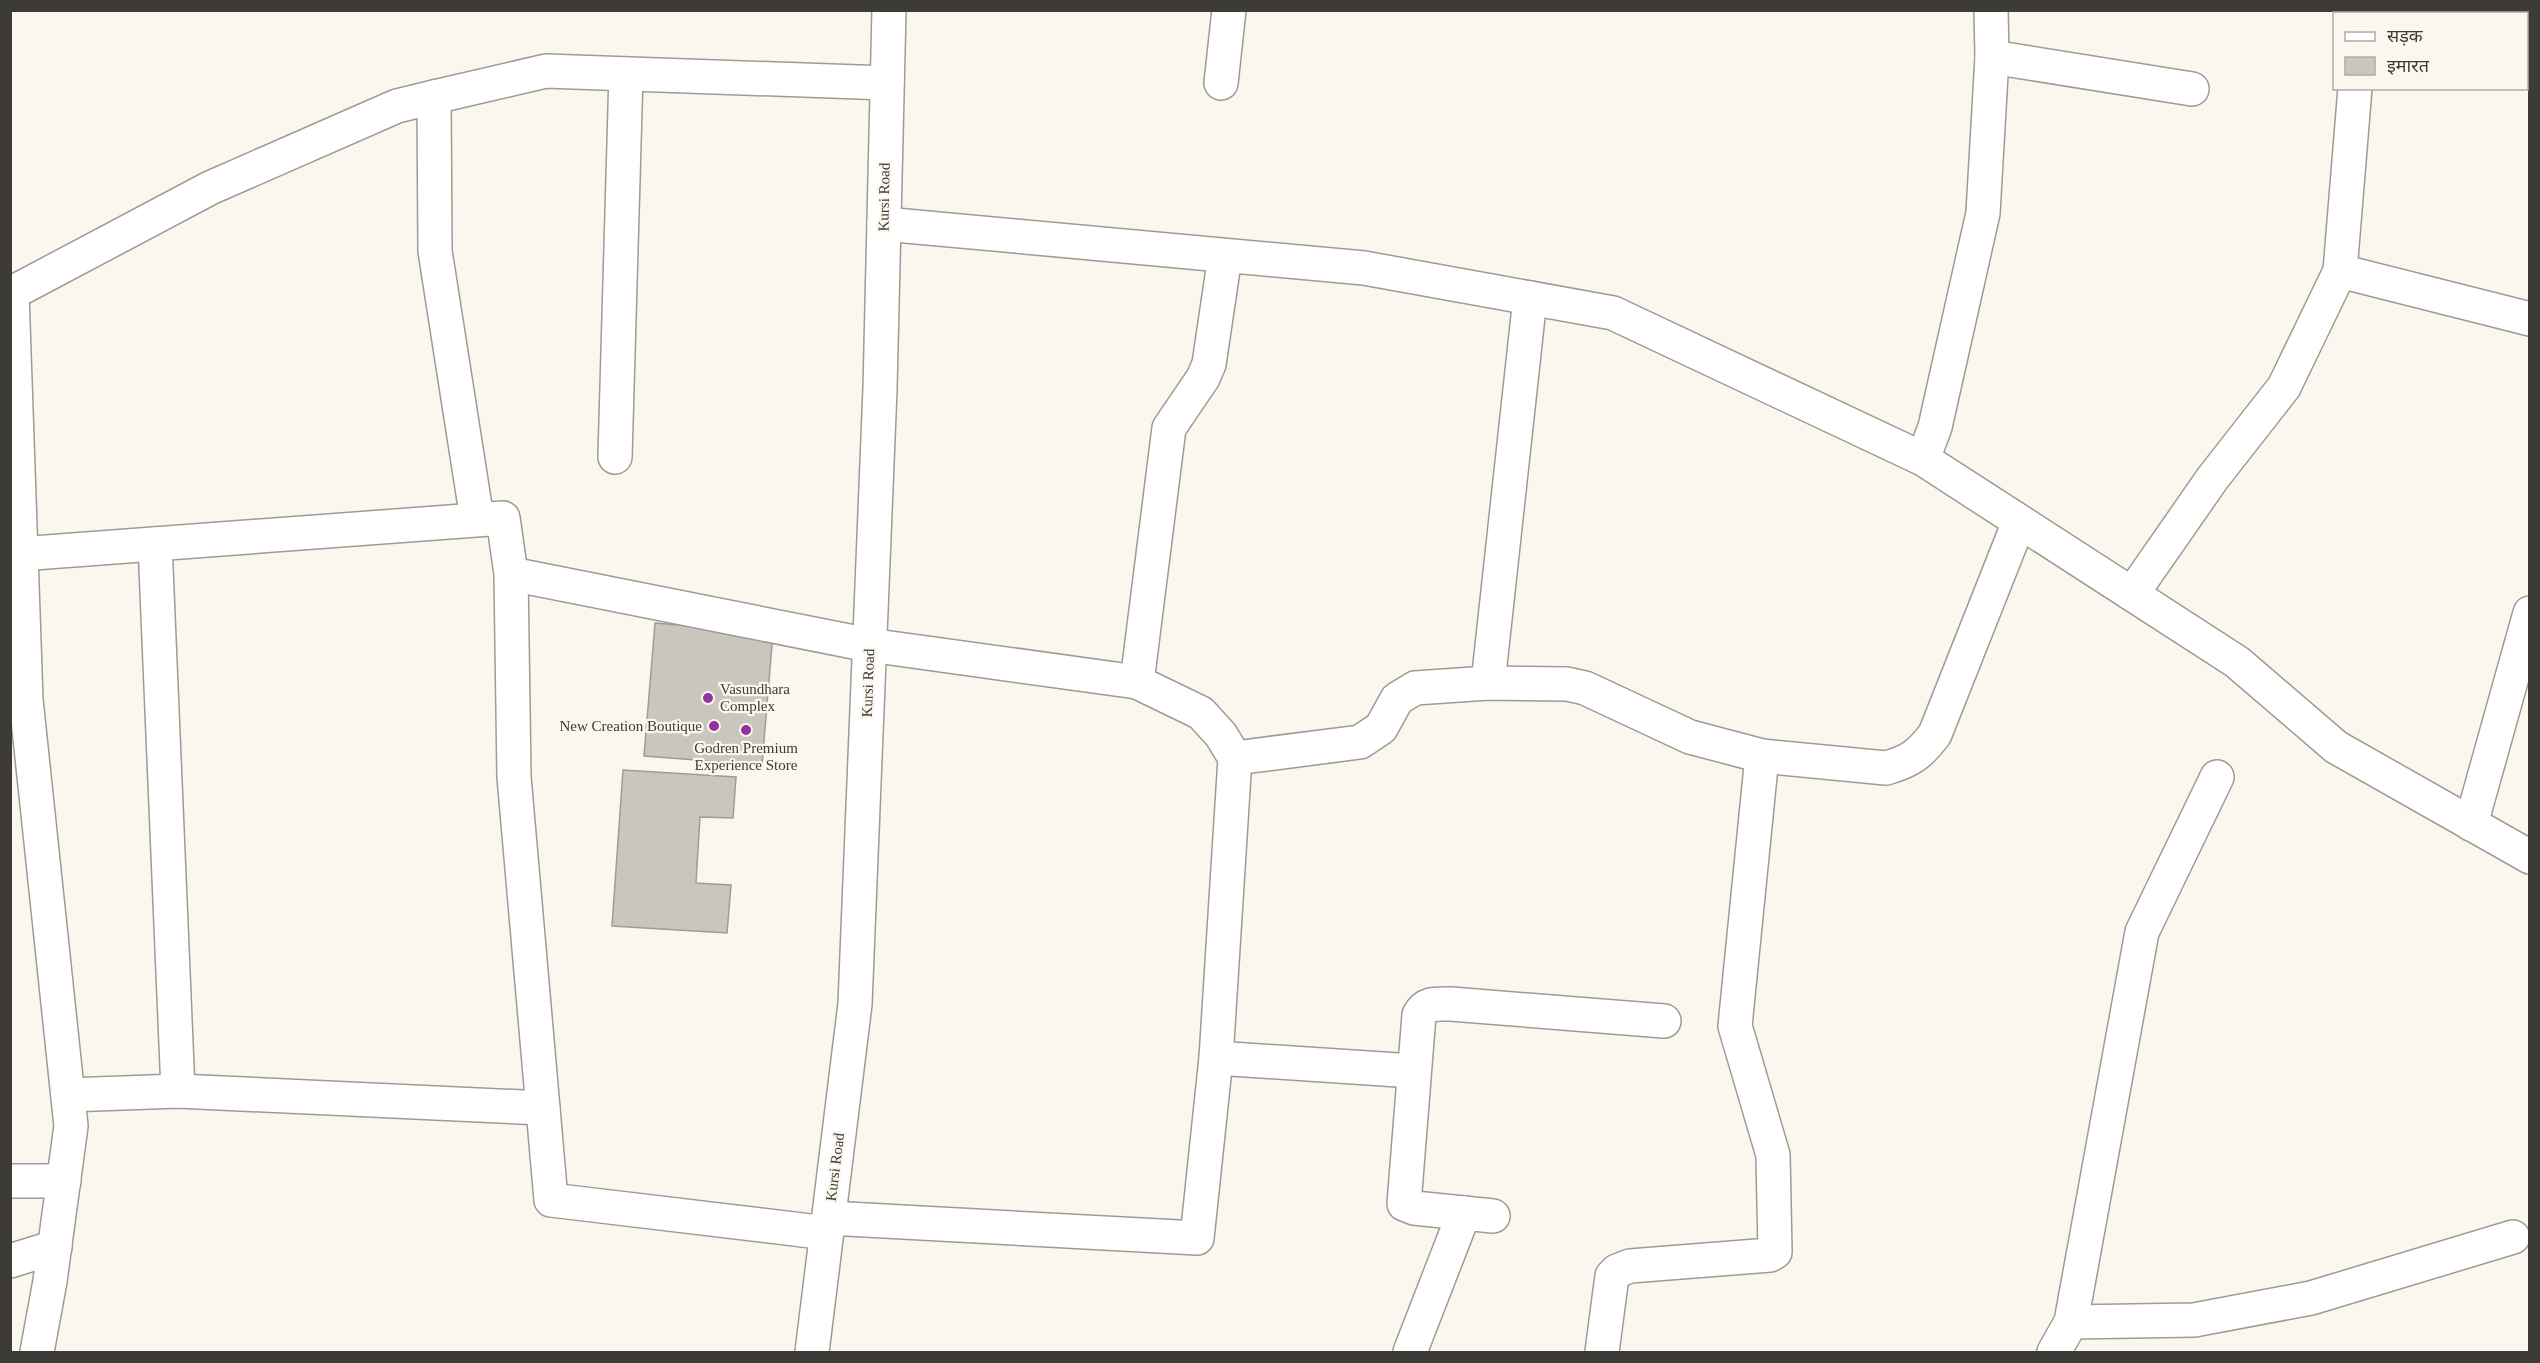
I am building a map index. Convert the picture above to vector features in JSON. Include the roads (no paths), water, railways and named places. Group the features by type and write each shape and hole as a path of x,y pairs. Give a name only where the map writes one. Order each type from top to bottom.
{"street":[{"name":"Kursi Road","path":"812,1353 855,1004 880,390 889,10"},
{"path":"1221,83 1229,10"},
{"path":"1923,459 1935,428 1983,213 1992,57 1991,10"},
{"path":"1992,57 2192,89"},
{"path":"37,1353 55,1247 71,1126 26,700 11,294 210,188 397,106 434,97 546,71 887,83"},
{"path":"615,457 626,74"},
{"path":"2132,594 2212,479 2284,387 2340,271 2355,90"},
{"path":"434,97 435,251 477,519"},
{"path":"884,224 1364,268 1613,313 1923,459 2237,662 2336,747 2529,857"},
{"path":"1137,682 1169,428 1203,378 1209,364 1225,256"},
{"path":"2340,271 2529,319"},
{"path":"1488,682 1530,297"},
{"path":"21,554 504,518 511,574 514,777 551,1200 828,1226 1197,1238 1216,1058 1235,758 1221,735 1201,713 1137,682 869,645 511,574"},
{"path":"1235,758 1360,742 1381,728 1397,699 1415,687 1488,682 1567,684 1585,688 1690,737 1762,756 1886,768 1902,764 1922,752 1935,734 2019,522"},
{"path":"155,544 178,1091"},
{"path":"2471,824 2518,697 2529,613"},
{"path":"1602,1353 1612,1276 1617,1271 1630,1266 1770,1255 1775,1252 1773,1155 1735,1026 1762,756"},
{"path":"2054,1353 2071,1322 2142,932 2217,777"},
{"path":"1410,1353 1478,1214 1414,1208 1404,1204 1419,1015 1429,1004 1664,1021"},
{"path":"1216,1058 1413,1071"},
{"path":"68,1095 178,1091 543,1108"},
{"path":"10,1181 64,1181"},
{"path":"2071,1322 2194,1320 2311,1298 2513,1237"},
{"path":"10,1261 55,1247"}],"place":[{"name":"Vasundhara Complex","path":"708,698"},
{"name":"New Creation Boutique","path":"714,726"},
{"name":"Godren Premium Experience Store","path":"746,730"}]}
